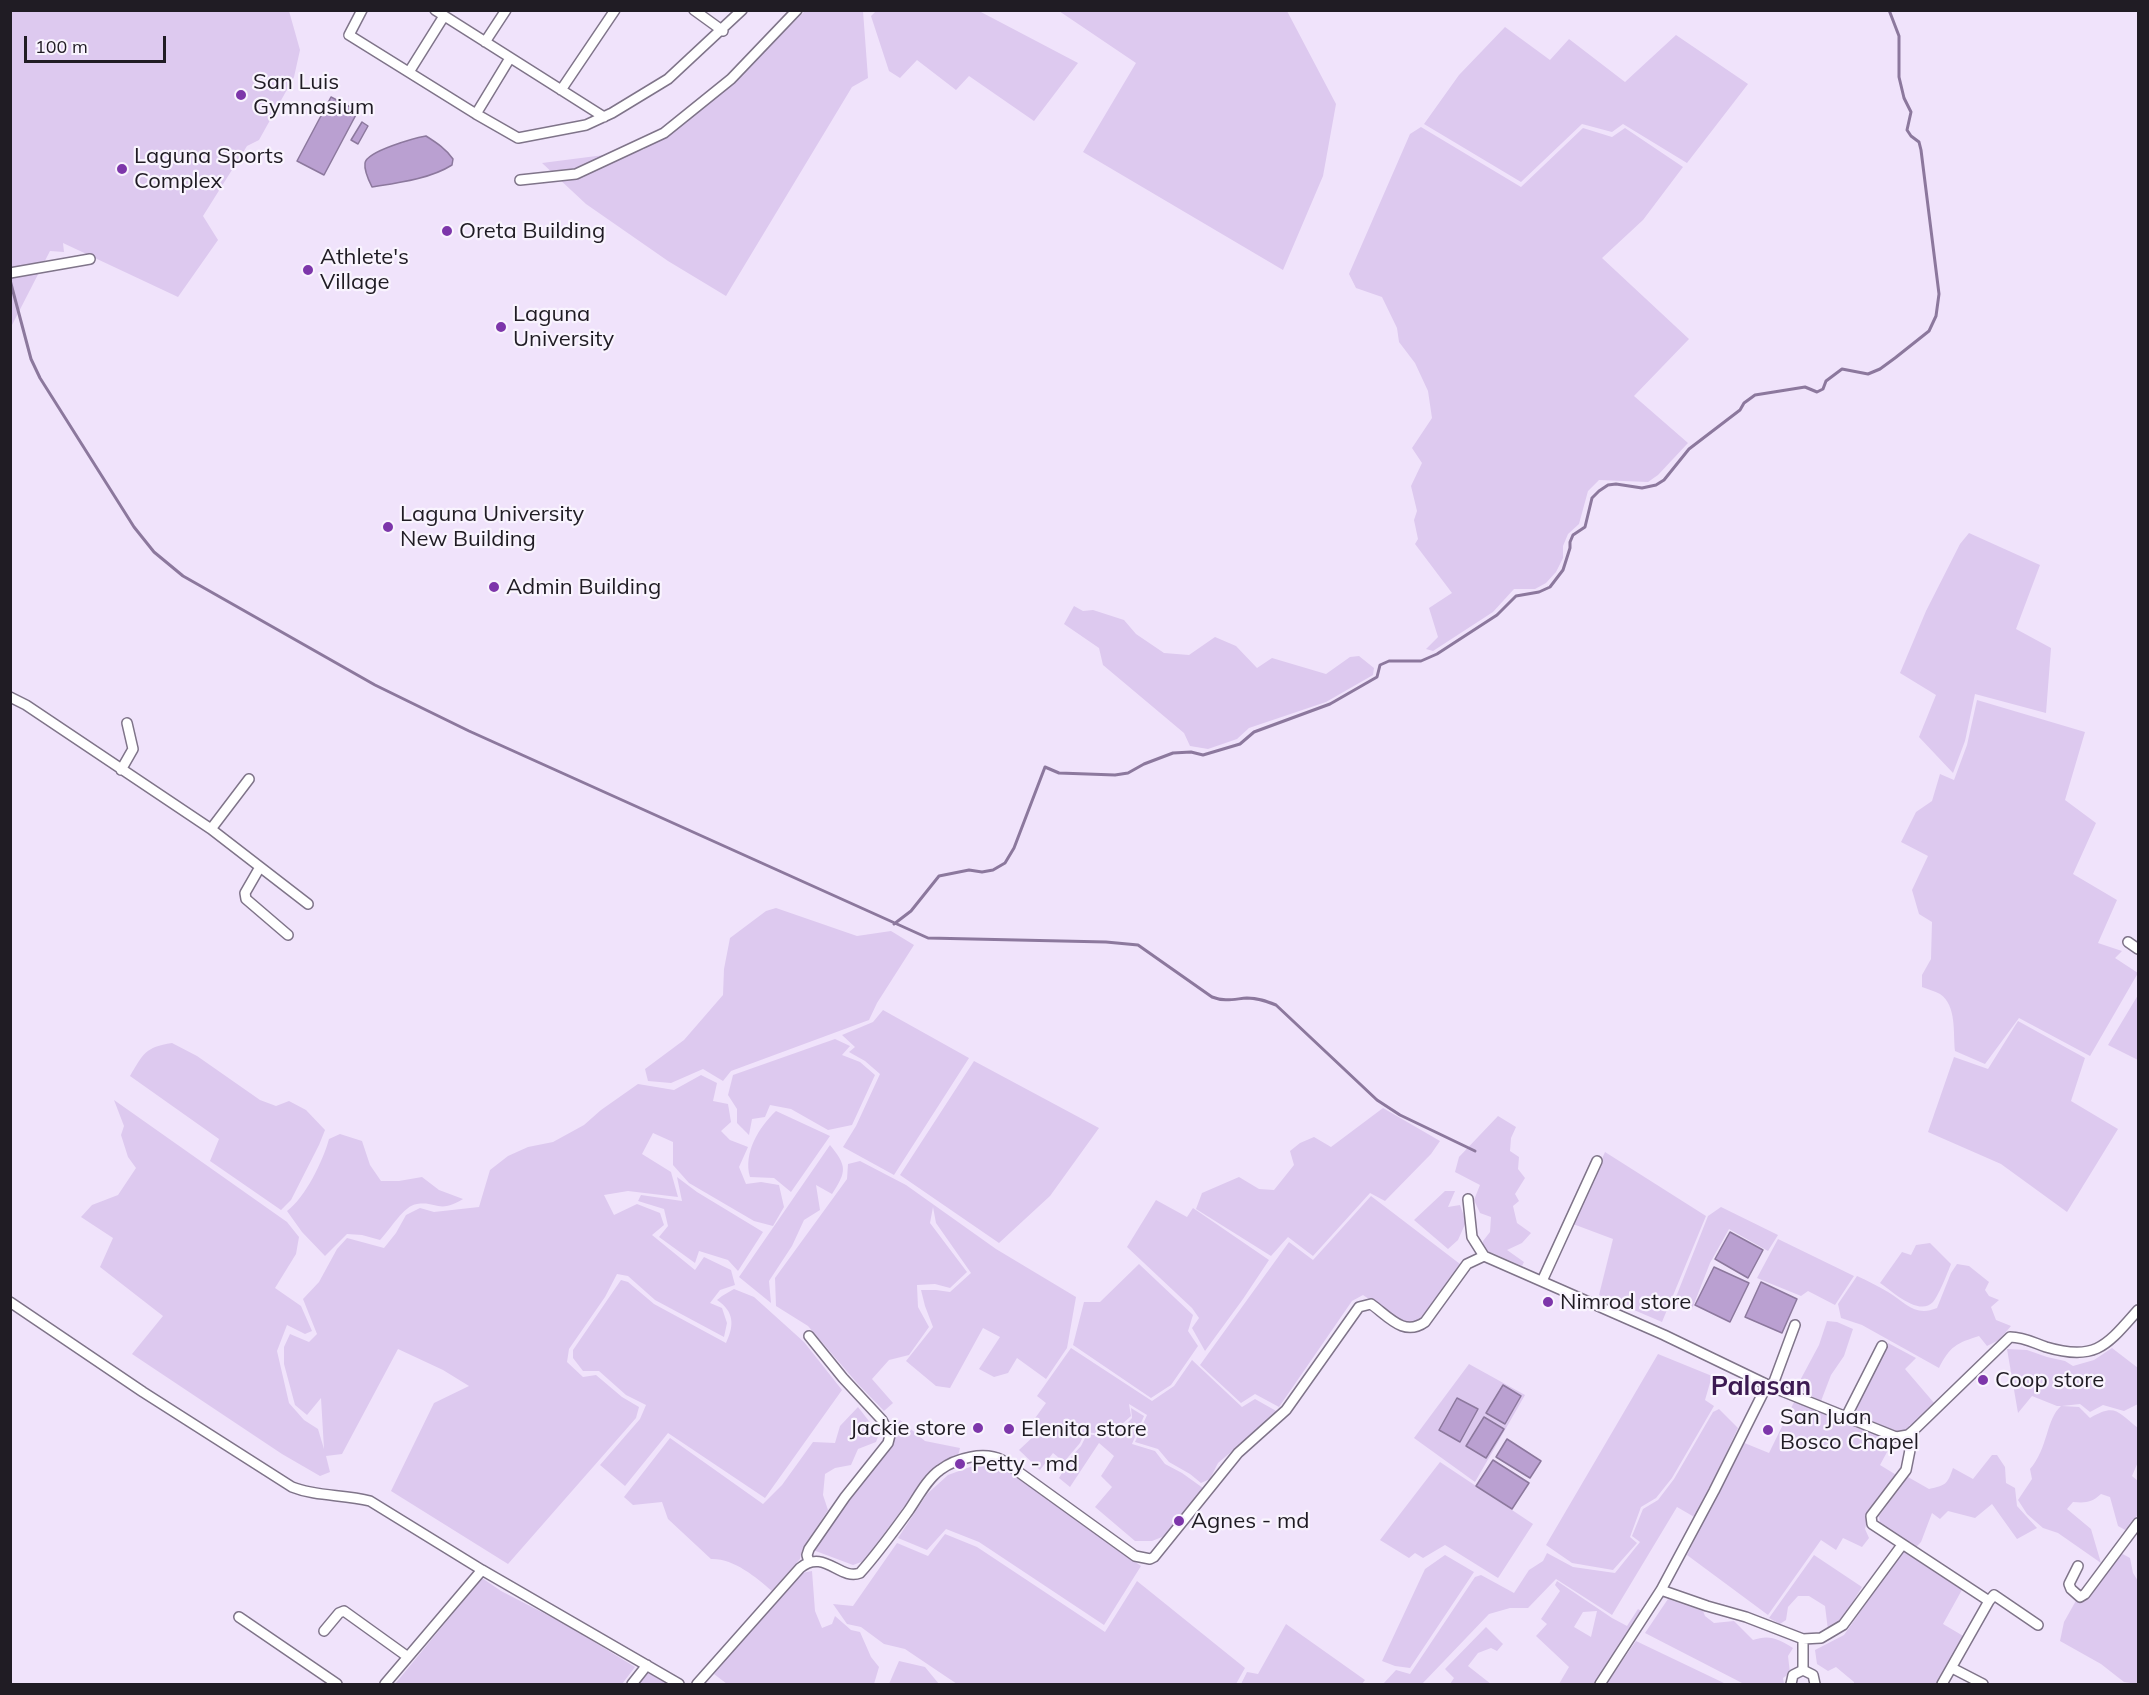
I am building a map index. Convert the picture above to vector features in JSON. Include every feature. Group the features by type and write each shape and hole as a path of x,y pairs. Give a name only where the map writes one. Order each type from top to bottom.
{"street":[{"path":"362,10 349,35 518,138 586,125 604,117 668,79 723,31 742,10"},
{"path":"435,10 604,117"},
{"path":"485,42 506,10"},
{"path":"561,90 615,10"},
{"path":"694,10 723,31"},
{"path":"520,180 576,174 664,133 731,79 797,10"},
{"path":"409,72 444,16"},
{"path":"476,114 510,57"},
{"path":"10,273 90,259"},
{"path":"10,697 26,705 212,829 308,903"},
{"path":"121,770 133,749 127,723"},
{"path":"212,829 249,779"},
{"path":"260,867 245,893 246,899 288,935"},
{"path":"2128,942 2139,949"},
{"path":"1542,1281 1597,1161"},
{"path":"1468,1199 1472,1238 1484,1256 1664,1335 1770,1386 1896,1437 1908,1435 1914,1430 2010,1337 2019,1337 2076,1354 2091,1352 2104,1346 2139,1310"},
{"path":"697,1684 800,1568 809,1562 821,1561 851,1574 858,1574 876,1554 939,1470 950,1464 983,1455 995,1456 1136,1556 1150,1559 1154,1557 1229,1463 1286,1410 1359,1308 1371,1304 1405,1328 1416,1329 1425,1322 1467,1263 1484,1256"},
{"path":"10,1302 143,1392 292,1487 311,1494 370,1501 482,1570 679,1684"},
{"path":"1600,1684 1661,1590 1770,1386 1795,1325"},
{"path":"809,1336 843,1378 882,1420 890,1435 888,1443 845,1497 809,1549 807,1555 809,1562"},
{"path":"1846,1417 1882,1346"},
{"path":"1914,1430 1906,1470 1871,1516 1872,1524 1989,1600"},
{"path":"2078,1566 2069,1584 2080,1597 2085,1594 2139,1523"},
{"path":"1661,1590 1746,1617 1803,1639 1821,1638 1843,1625 1902,1545"},
{"path":"385,1684 482,1570"},
{"path":"1942,1684 1994,1595 2038,1625"},
{"path":"324,1631 339,1613 344,1611 408,1657"},
{"path":"239,1617 337,1684"},
{"path":"1803,1639 1803,1670"},
{"path":"632,1684 647,1665"},
{"path":"1952,1668 1983,1684"},
{"path":"1791,1684 1792,1675 1803,1670"},
{"path":"1803,1670 1813,1676 1815,1684"}],"shaded area":[{"name":"Laguna Sports Complex","path":"10,11 289,11 300,50 294,77 259,140 247,146 203,216 218,240 178,297 63,243 64,252 50,251 11,327"},
{"path":"805,11 863,11 868,78 852,87 726,296 668,261 586,204 542,163 643,150 730,86"},
{"path":"876,11 979,11 1078,63 1034,121 969,76 956,90 917,60 900,78 889,71 871,16"},
{"path":"1059,11 1287,11 1336,104 1323,176 1283,270 1083,152 1136,63"},
{"path":"1505,27 1550,60 1569,39 1625,82 1676,35 1748,84 1687,163 1623,124 1612,132 1582,124 1521,182 1424,124 1459,75"},
{"path":"331,97 358,111 324,175 297,161"},
{"path":"362,122 368,126 358,144 351,140"},
{"path":"1421,127 1521,187 1583,128 1612,137 1625,128 1683,167 1643,220 1602,258 1689,339 1634,396 1688,443 1658,475 1648,482 1599,480 1588,491 1579,524 1568,534 1563,546 1563,558 1556,572 1546,583 1535,589 1514,589 1493,612 1433,651 1426,649 1438,637 1429,608 1452,593 1415,544 1418,539 1414,520 1417,511 1411,486 1422,463 1412,448 1432,418 1428,391 1415,363 1399,342 1397,328 1382,297 1356,288 1349,274 1410,134"},
{"path":"426,136 447,152 453,159 452,165 424,177 372,187 365,169 368,158 392,146"},
{"path":"1969,533 2040,565 2016,629 2051,648 2046,713 1975,694 1965,741 1953,773 1919,737 1936,695 1900,673 1926,611 1960,544"},
{"path":"1074,606 1083,611 1093,610 1124,620 1136,634 1164,653 1189,655 1215,637 1236,646 1257,668 1272,658 1326,674 1350,657 1359,656 1374,668 1373,675 1326,702 1249,728 1237,739 1208,749 1190,746 1184,733 1103,665 1099,648 1064,624"},
{"path":"1977,700 2085,732 2065,800 2096,823 2073,874 2117,900 2098,943 2122,951 2115,958 2138,973 2090,1056 2019,1018 1985,1064 1955,1051 1952,1012 1949,1005 1940,994 1922,987 1922,975 1931,959 1932,922 1919,914 1912,890 1928,856 1901,842 1916,812 1932,801 1940,774 1954,780 1967,745"},
{"path":"776,908 857,936 891,931 914,945 877,1003 869,1020 731,1071 723,1081 703,1069 671,1083 648,1081 645,1069 684,1040 723,995 724,969 730,938 766,911"},
{"path":"2138,995 2138,1060 2108,1045"},
{"path":"883,1010 969,1058 894,1175 843,1147 856,1126 880,1074 865,1061 849,1052 855,1047 842,1035 873,1022"},
{"path":"2018,1021 2085,1058 2071,1101 2118,1129 2067,1212 2001,1164 1928,1132 1954,1057 1988,1069"},
{"path":"835,1039 850,1046 842,1055 860,1062 875,1075 852,1125 828,1130 791,1109 770,1105 765,1117 752,1119 749,1135 737,1123 737,1109 728,1095 733,1075"},
{"path":"172,1043 197,1056 260,1100 276,1106 289,1101 306,1110 325,1130 291,1200 281,1210 210,1161 219,1139 130,1076 138,1062 150,1049"},
{"path":"974,1061 1099,1128 1050,1196 999,1243 900,1175"},
{"path":"701,1075 717,1083 713,1101 728,1104 731,1122 721,1131 730,1140 748,1147 739,1167 746,1184 761,1182 779,1185 784,1207 773,1226 754,1221 689,1183 673,1165 673,1142 653,1133 642,1154 671,1172 678,1197 628,1191 604,1195 614,1215 637,1204 660,1213 664,1225 652,1235 695,1270 704,1257 731,1270 735,1285 720,1290 710,1303 722,1308 727,1323 724,1337 655,1300 628,1276 617,1274 605,1297 569,1349 567,1362 583,1377 596,1375 622,1397 639,1407 636,1418 508,1564 391,1491 434,1403 469,1386 443,1370 398,1349 342,1454 326,1456 330,1472 320,1476 282,1454 132,1354 163,1316 100,1267 113,1238 81,1217 92,1205 118,1195 136,1168 128,1157 121,1135 124,1126 114,1100 287,1222 299,1237 296,1254 275,1288 301,1306 312,1331 305,1334 287,1325 277,1351 289,1403 304,1420 318,1429 324,1449 321,1398 307,1415 295,1405 284,1364 284,1347 290,1334 309,1342 317,1334 303,1299 319,1282 337,1249 347,1238 384,1248 406,1215 420,1208 434,1212 479,1207 490,1170 508,1156 528,1147 553,1142 584,1125 638,1084 674,1090"},
{"path":"1383,1108 1440,1141 1431,1154 1385,1201 1370,1193 1313,1256 1288,1237 1271,1256 1196,1209 1202,1193 1239,1177 1259,1189 1274,1190 1294,1165 1290,1151 1300,1143 1314,1137 1331,1147"},
{"path":"776,1111 830,1136 791,1192 774,1178 750,1177 748,1168 754,1141"},
{"path":"1498,1116 1516,1127 1511,1138 1510,1151 1519,1157 1518,1169 1525,1178 1515,1194 1519,1201 1513,1206 1517,1223 1531,1233 1522,1243 1507,1250 1524,1262 1522,1266 1483,1249 1483,1241 1490,1232 1491,1217 1480,1213 1474,1200 1480,1185 1455,1172 1459,1157"},
{"path":"340,1134 362,1141 370,1165 381,1181 422,1177 439,1190 463,1199 448,1206 412,1205 402,1213 380,1240 347,1234 325,1256 302,1232 287,1211 294,1205 312,1178 329,1139"},
{"path":"830,1145 842,1164 840,1180 832,1194 816,1185 820,1210 804,1220 792,1246 769,1281 771,1303 739,1277"},
{"path":"1605,1152 1706,1216 1662,1322 1599,1295 1613,1239 1573,1224"},
{"path":"860,1161 906,1185 996,1249 1076,1297 1067,1348 1046,1379 1017,1358 1008,1373 994,1377 979,1369 1000,1337 983,1328 950,1388 936,1386 906,1361 933,1327 921,1290 950,1292 971,1273 936,1223 933,1207 930,1223 967,1272 950,1288 935,1284 917,1285 918,1307 929,1327 909,1355 889,1360 872,1379 893,1403 884,1411 808,1326 776,1306 775,1278 847,1179 848,1164"},
{"path":"677,1177 697,1192 763,1232 738,1271 728,1260 699,1251 695,1263 659,1237 668,1226 664,1209 638,1201 641,1195 682,1201"},
{"path":"1445,1191 1455,1191 1448,1207 1460,1205 1466,1222 1458,1240 1448,1249 1414,1220"},
{"path":"1371,1196 1460,1264 1426,1315 1416,1324 1407,1325 1363,1295 1352,1301 1279,1407 1255,1394 1241,1403 1200,1365 1289,1242 1313,1260"},
{"path":"1156,1200 1187,1217 1193,1208 1269,1260 1205,1351 1192,1328 1199,1318 1192,1308 1127,1247"},
{"path":"1721,1207 1778,1235 1768,1251 1729,1229 1710,1263 1692,1309 1674,1302 1708,1216"},
{"path":"1730,1232 1763,1250 1748,1278 1715,1259"},
{"path":"1778,1239 1854,1276 1835,1305 1808,1291 1801,1296 1757,1278"},
{"path":"1930,1243 1951,1264 1933,1302 1927,1306 1913,1305 1880,1283 1902,1252 1911,1255 1916,1245"},
{"path":"1139,1264 1193,1315 1188,1331 1198,1346 1171,1385 1151,1398 1073,1345 1084,1302 1100,1302"},
{"path":"1957,1264 1969,1266 1989,1282 1985,1290 1989,1296 1999,1300 1991,1307 1996,1320 2011,1326 1999,1340 1987,1346 1979,1336 1965,1341 1951,1350 1939,1368 1862,1325 1841,1318 1838,1304 1857,1276 1911,1308 1923,1311 1937,1308"},
{"path":"1714,1267 1749,1283 1730,1322 1695,1305"},
{"path":"621,1280 628,1282 654,1304 726,1343 731,1325 730,1314 717,1300 734,1289 754,1297 804,1342 842,1390 765,1498 668,1433 625,1486 600,1465 640,1419 646,1405 626,1395 599,1371 583,1371 573,1358 573,1350"},
{"path":"1761,1282 1797,1299 1782,1333 1745,1317"},
{"path":"1827,1321 1837,1322 1853,1329 1844,1356 1831,1375 1821,1401 1796,1388 1819,1345"},
{"path":"1888,1343 1916,1358 1905,1369 1935,1404 1901,1433 1854,1414"},
{"path":"1071,1348 1152,1401 1174,1386 1192,1360 1242,1407 1255,1399 1278,1412 1218,1463 1210,1479 1201,1483 1169,1462 1158,1449 1135,1442 1147,1415 1129,1404 1131,1416 1110,1435 1085,1432 1080,1443 1064,1462 1053,1453 1040,1470 1019,1450 1035,1435 1033,1421 1046,1403 1037,1396"},
{"path":"2112,1348 2138,1368 2138,1404 2124,1411 2103,1405 2090,1412 2080,1404 2062,1406 2079,1407 2090,1418 2106,1411 2116,1411 2138,1428 2138,1462 2132,1476 2138,1481 2138,1514 2127,1531 2118,1526 2110,1497 2101,1494 2088,1502 2073,1502 2067,1509 2091,1529 2101,1563 2058,1533 2043,1528 2027,1514 2018,1500 2032,1479 2030,1469 2040,1453 2052,1419 2061,1406 2032,1396 2018,1413 2007,1349 2027,1350 2065,1361 2073,1366 2094,1360"},
{"path":"1658,1354 1712,1376 1705,1400 1714,1406 1672,1478 1656,1498 1641,1507 1630,1537 1637,1543 1613,1570 1572,1563 1546,1545"},
{"path":"1469,1364 1525,1395 1475,1482 1414,1438"},
{"path":"1503,1385 1521,1396 1505,1424 1486,1413"},
{"path":"1457,1398 1478,1409 1460,1442 1439,1430"},
{"path":"1795,1400 1893,1441 1880,1465 1898,1476 1869,1513 1865,1529 1869,1538 1862,1547 1843,1538 1836,1550 1821,1540 1768,1615 1687,1555 1742,1442 1769,1453"},
{"path":"858,1407 879,1434 876,1442 858,1449 851,1465 835,1468 825,1474 823,1495 828,1510 802,1550 800,1559 772,1591 736,1565 711,1559 668,1519 662,1502 633,1505 624,1497 670,1438 763,1504 782,1485 813,1442 835,1443 840,1426"},
{"path":"1131,1408 1144,1416 1132,1444 1155,1451 1165,1464 1203,1488 1167,1535 1152,1541 1135,1541 1095,1507 1112,1487 1101,1476 1114,1456 1099,1443 1070,1487 1059,1478 1087,1434 1109,1436 1117,1433 1132,1418"},
{"path":"1719,1409 1738,1428 1696,1518 1677,1507 1612,1615 1556,1579 1528,1608 1510,1608 1489,1614 1422,1684 1383,1684 1396,1670 1410,1674 1475,1577 1481,1575 1514,1593 1529,1570 1543,1561 1547,1553 1573,1567 1615,1573 1640,1542 1632,1536 1643,1509 1658,1500 1674,1479 1713,1412"},
{"path":"1484,1417 1504,1429 1486,1458 1466,1446"},
{"path":"900,1420 925,1441 960,1448 958,1456 931,1470 864,1561 853,1565 813,1550"},
{"path":"1507,1439 1541,1461 1530,1478 1496,1457"},
{"path":"1992,1455 1997,1455 2005,1467 2006,1483 2015,1488 2017,1506 2037,1528 2017,1539 1992,1504 1975,1518 1948,1511 1940,1519 1932,1513 1921,1542 1916,1547 1905,1543 1880,1523 1879,1516 1908,1477 1929,1489 1945,1483 1953,1468 1973,1479"},
{"path":"1493,1460 1529,1483 1512,1509 1476,1486"},
{"path":"1440,1462 1533,1524 1498,1578 1445,1545 1423,1558 1415,1553 1409,1558 1380,1540"},
{"path":"981,1463 1002,1467 1141,1566 1104,1625 979,1542 946,1529 927,1550 898,1538 927,1494 948,1475"},
{"path":"945,1534 977,1547 1105,1632 1137,1581 1245,1668 1236,1684 957,1684 905,1649 884,1644 861,1627 847,1624 833,1604 853,1606 897,1543 928,1556"},
{"path":"1903,1551 1963,1588 1943,1624 1965,1637 1937,1684 1854,1684 1836,1667 1828,1671 1817,1664 1815,1650 1844,1635"},
{"path":"2117,1551 2130,1558 2133,1573 2138,1581 2138,1684 2124,1682 2101,1664 2060,1641 2064,1622 2082,1590 2108,1570"},
{"path":"1445,1555 1474,1572 1410,1668 1382,1661 1425,1569"},
{"path":"1814,1555 1862,1587 1840,1622 1828,1630 1825,1606 1809,1596 1798,1596 1788,1607 1786,1620 1780,1624 1769,1618"},
{"path":"812,1571 815,1611 822,1628 832,1624 835,1616 851,1630 860,1632 871,1657 879,1667 874,1684 727,1684 714,1674 744,1636 801,1573"},
{"path":"482,1578 501,1591 565,1624 635,1667 622,1684 395,1684"},
{"path":"1557,1581 1627,1626 1638,1609 1644,1613 1593,1684 1559,1684 1569,1667 1536,1636 1547,1624 1541,1619 1560,1591 1555,1585","holes":["1597,1611 1591,1637 1574,1627 1583,1612"]},
{"path":"1668,1599 1703,1611 1705,1616 1714,1623 1734,1621 1753,1640 1764,1637 1774,1638 1793,1648 1788,1656 1790,1673 1783,1678 1784,1684 1744,1684 1645,1633"},
{"path":"1286,1624 1365,1680 1362,1684 1241,1684 1247,1672 1258,1674"},
{"path":"1486,1627 1503,1644 1497,1651 1491,1648 1478,1653 1468,1666 1491,1684 1450,1684 1454,1678 1445,1669"},
{"path":"1636,1641 1726,1684 1606,1684"},
{"path":"899,1661 925,1667 939,1684 889,1684"},
{"path":"646,1671 670,1684 637,1684"}],"waterway":[{"path":"894,924 911,911 939,876 969,870 982,872 993,870 1005,863 1014,848 1045,767 1059,773 1115,775 1128,773 1173,753 1191,752 1203,755 1240,744 1254,732 1330,704 1377,677 1380,665 1389,661 1421,661 1437,654 1497,615 1516,596 1539,592 1550,587 1563,570 1573,535 1585,527 1592,498 1608,485 1642,488 1656,485 1664,480 1689,449 1740,410 1744,403 1755,395 1805,387 1817,392 1823,389 1826,381 1842,369 1868,374 1880,369 1929,331 1936,316 1939,294 1921,150 1919,142 1907,130 1911,112 1904,98 1899,77 1899,36 1889,10"},
{"path":"10,280 31,359 40,378 134,527 154,552 183,576 375,685 469,731 928,938 1106,942 1138,945 1212,997 1225,1000 1247,998 1276,1005 1377,1100 1400,1115 1475,1151"}],"place":[{"name":"San Luis Gymnasium","path":"241,95"},
{"name":"Laguna Sports Complex","path":"122,169"},
{"name":"Oreta Building","path":"447,231"},
{"name":"Athlete's Village","path":"308,270"},
{"name":"Laguna University","path":"501,327"},
{"name":"Laguna University New Building","path":"388,527"},
{"name":"Admin Building","path":"494,587"},
{"name":"Nimrod store","path":"1548,1302"},
{"name":"Coop store","path":"1983,1380"},
{"name":"Jackie store","path":"978,1428"},
{"name":"Elenita store","path":"1009,1429"},
{"name":"San Juan Bosco Chapel","path":"1768,1430"},
{"name":"Petty - md","path":"960,1464"},
{"name":"Agnes - md","path":"1179,1521"}],"district":[{"name":"Palasan","path":"1761,1387"}]}
